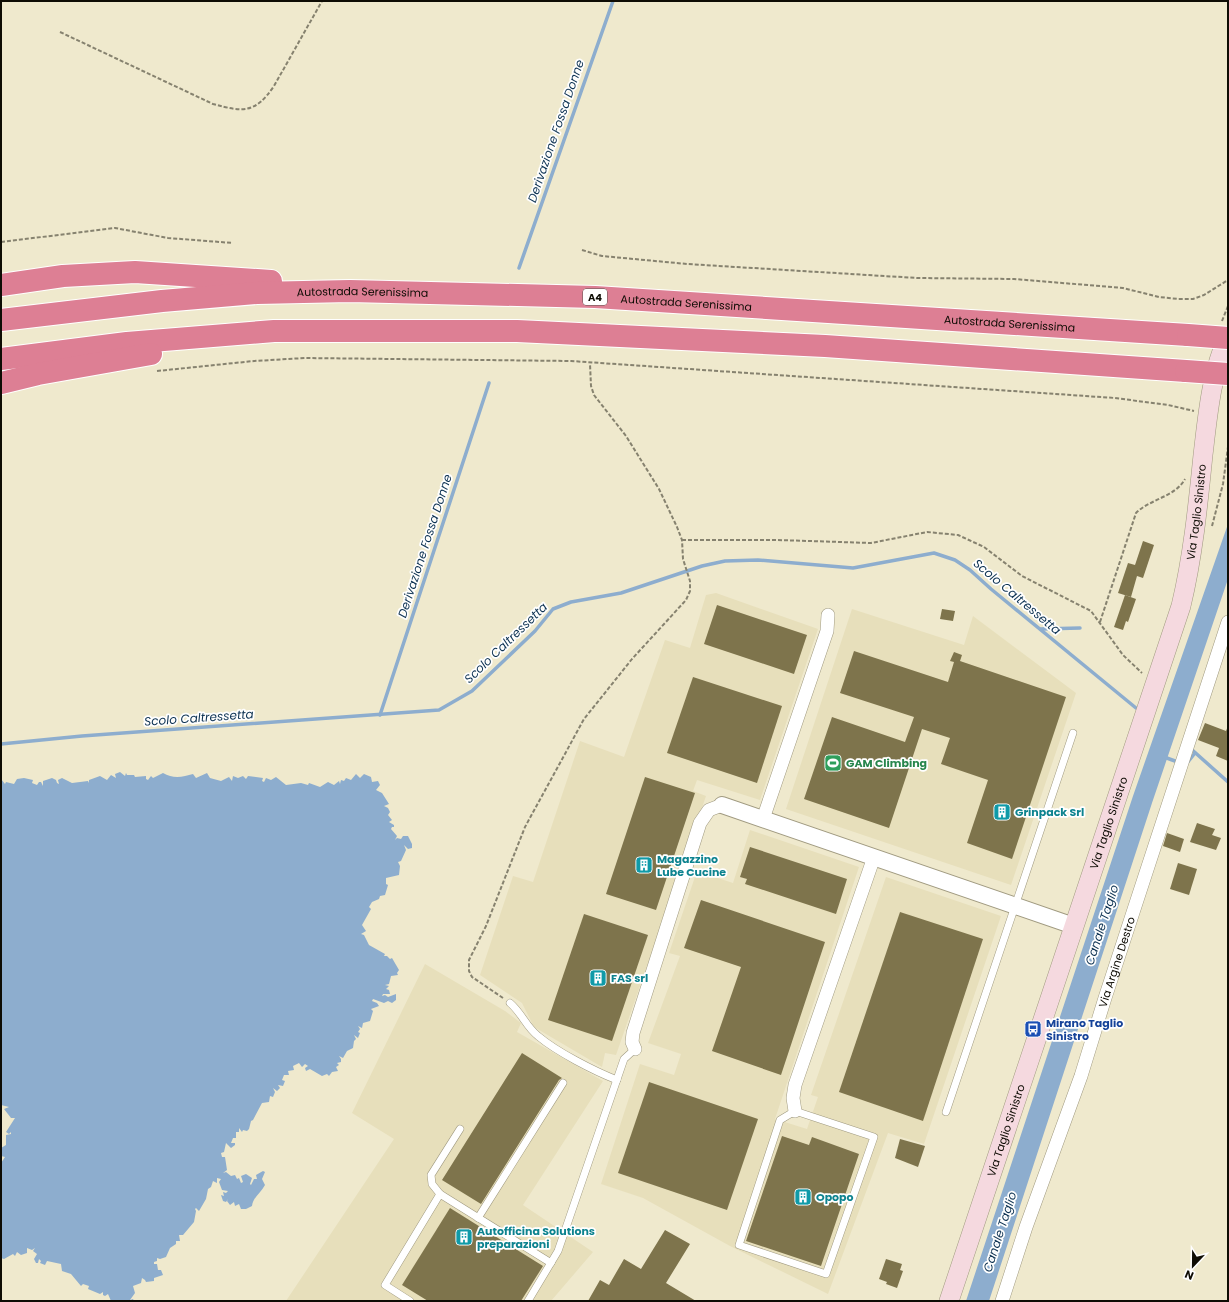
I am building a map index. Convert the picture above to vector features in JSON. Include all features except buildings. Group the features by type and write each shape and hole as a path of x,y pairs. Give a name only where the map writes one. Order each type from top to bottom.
{"highway":[{"path":"1,285 63,276 135,272 272,281 358,279 546,288 595,297"},
{"name":"Autostrada Serenissima","path":"1,320 162,301 257,293 350,291 595,297 1188,335 1225,334"},
{"path":"1,383 38,374 159,352 232,345 302,341 395,330"},
{"path":"1,359 127,343 274,331 517,331 646,336 825,346 1228,374"}],"main road":[{"name":"Via Taglio Sinistro","path":"949,1301 1156,684 1183,597 1195,532 1209,395 1225,334"}],"street":[{"path":"763,819 827,631 828,615"},
{"name":"Via Argine Destro","path":"1002,1301 1026,1227 1082,1076 1105,998 1228,622"},
{"path":"635,1049 632,1042 632,1033 700,823 710,810 722,805 1074,926"},
{"path":"796,1111 793,1098 795,1085 874,857"}],"lane":[{"path":"946,1112 1073,734"},
{"path":"510,1003 518,1009 528,1027 538,1037 605,1076 617,1080"},
{"path":"528,1301 558,1251 624,1059 635,1049"},
{"path":"478,1218 563,1083"},
{"path":"796,1111 874,1137 826,1274 740,1245 780,1120 796,1111"},
{"path":"460,1129 431,1175 432,1184 440,1194 551,1263"},
{"path":"410,1301 385,1285 440,1194"}],"path":[{"path":"60,32 213,104 239,110 249,109 257,106 266,99 322,1"},
{"path":"1,242 115,228 168,238 233,243"},
{"path":"582,250 602,256 765,269 917,278 1022,279 1123,288 1159,297 1178,299 1193,299 1204,295 1228,280"},
{"path":"1225,334 1228,306"},
{"path":"151,371 254,361 305,358 571,361 590,364 1115,398 1168,405 1195,412"},
{"path":"510,1003 472,977 469,971 469,960 486,926 522,834 584,719 632,659 686,600 690,591 690,581 683,559 682,540 658,489 622,430 594,396 591,386 590,364"},
{"path":"1194,418 1196,404"},
{"path":"1212,526 1223,484 1228,447"},
{"path":"1099,622 1136,513 1142,507 1167,495 1181,485 1186,473"},
{"path":"682,540 778,540 871,543 927,532 958,534 984,547 1022,576 1091,611 1123,655 1156,684"}],"shaded area":[{"path":"716,593 818,629 760,800 697,780 693,791 706,796 616,1055 605,1053 602,1067 534,1027 522,1003 480,975 513,876 533,882 580,741 624,757 665,640 690,648 706,595"},
{"path":"852,609 964,645 973,616 1076,693 1011,885 786,809"},
{"path":"750,830 859,867 775,1119 807,1129 818,1097 811,1095 886,877 1001,916 924,1144 888,1133 828,1294 730,1246 643,1198 601,1184 640,1064 674,1075 681,1054 648,1043 680,956 669,953 697,871 733,883"},
{"path":"425,964 505,1011 521,1023 517,1032 603,1081 523,1205 593,1252 551,1301 286,1301 394,1139 352,1113"}],"water":[{"name":"Canale Taglio","path":"1228,524 1228,579 1152,803 989,1301 966,1301 1133,796"},
{"path":"120,772 125,776 126,773 127,775 134,775 135,777 146,776 146,779 148,780 151,776 153,778 163,773 178,777 193,774 196,778 207,773 210,778 221,781 229,777 232,781 233,776 238,778 243,776 246,779 248,776 263,778 262,781 264,782 266,778 271,780 276,777 286,785 301,783 308,785 309,783 320,787 328,782 334,785 339,781 340,784 341,780 344,781 346,778 351,780 356,774 360,778 364,774 371,777 372,782 378,781 380,785 376,790 382,793 389,804 384,806 388,808 390,812 388,815 392,820 389,822 394,825 391,829 397,836 395,840 397,838 401,839 403,836 408,836 412,844 412,848 408,849 404,845 406,850 401,861 398,862 400,866 399,875 386,878 386,884 388,885 385,895 380,896 379,899 372,902 369,907 371,909 362,925 366,931 361,934 364,935 369,945 385,954 384,956 387,956 390,959 392,958 399,970 397,973 398,975 391,976 389,984 385,985 389,986 386,989 389,990 390,994 383,994 382,996 385,995 388,997 396,994 396,1000 392,1003 388,1001 384,1003 373,999 372,1001 377,1003 379,1006 371,1009 373,1011 370,1021 363,1023 362,1028 358,1026 360,1029 358,1032 360,1033 358,1038 354,1035 356,1039 354,1041 353,1048 347,1051 343,1058 339,1056 341,1062 337,1063 339,1065 336,1067 338,1071 332,1072 329,1076 327,1074 322,1076 310,1069 306,1071 305,1068 308,1066 305,1064 302,1067 299,1063 293,1066 294,1070 288,1071 289,1075 284,1075 282,1080 285,1081 283,1086 278,1085 280,1088 277,1091 273,1088 275,1092 273,1097 270,1096 269,1102 262,1103 251,1121 249,1129 247,1131 243,1130 242,1132 239,1128 239,1132 236,1132 236,1138 233,1138 231,1143 235,1143 235,1145 231,1148 226,1143 224,1152 221,1153 222,1157 225,1157 227,1170 223,1173 226,1172 231,1176 235,1175 237,1179 239,1178 241,1183 243,1182 241,1176 246,1174 252,1178 251,1185 254,1179 257,1179 256,1175 263,1171 265,1172 262,1179 265,1185 254,1200 252,1206 246,1209 241,1209 239,1204 235,1206 234,1202 230,1205 227,1201 228,1199 226,1202 223,1201 221,1195 224,1196 223,1192 226,1193 228,1191 222,1190 219,1182 221,1179 217,1178 217,1183 213,1181 211,1187 208,1189 206,1199 199,1211 196,1208 195,1209 194,1222 183,1235 179,1235 180,1241 176,1241 176,1244 170,1248 166,1257 160,1259 157,1258 157,1261 154,1262 154,1264 157,1264 158,1270 161,1270 163,1275 154,1278 154,1281 146,1282 142,1278 141,1283 133,1286 135,1293 130,1300 133,1299 134,1301 111,1301 108,1294 105,1296 103,1295 103,1292 100,1294 88,1289 89,1286 83,1284 81,1286 71,1274 62,1271 61,1264 47,1261 45,1265 40,1263 41,1261 39,1259 38,1263 36,1263 34,1259 37,1254 33,1251 35,1248 32,1250 27,1248 27,1253 21,1255 17,1252 15,1256 13,1254 4,1259 1,1258 1,1163 5,1157 1,1156 1,1148 6,1145 6,1135 11,1134 11,1132 9,1134 6,1132 15,1118 11,1118 4,1109 9,1107 1,1105 1,779 5,784 6,782 14,784 17,779 24,778 33,780 32,783 37,785 41,782 43,786 43,781 52,778 59,784 58,780 62,778 72,783 88,781 89,783 89,780 100,776 107,780 111,775 116,778 115,774"}],"waterway":[{"name":"Derivazione Fossa Donne","path":"519,268 613,1"},
{"name":"Derivazione Fossa Donne","path":"380,715 489,383"},
{"name":"Scolo Caltressetta","path":"1,744 82,736 439,710 472,691 535,631 553,609 571,602 621,593 702,566 725,561 758,560 853,568 934,553 955,560 970,570 1136,708"},
{"path":"1041,629 1080,628"},
{"name":"Scolo Caltressetta","path":"1190,748 1228,782"},
{"path":"1187,763 1195,753"},
{"path":"1164,757 1175,761"}],"place":[{"name":"GAM Climbing","path":"833,763"},
{"name":"Grinpack Srl","path":"1002,812"},
{"name":"Magazzino Lube Cucine","path":"644,865"},
{"name":"FAS srl","path":"598,978"},
{"name":"Mirano Taglio Sinistro","path":"1033,1029"},
{"name":"Opopo","path":"803,1197"},
{"name":"Autofficina Solutions preparazioni","path":"464,1237"}]}
